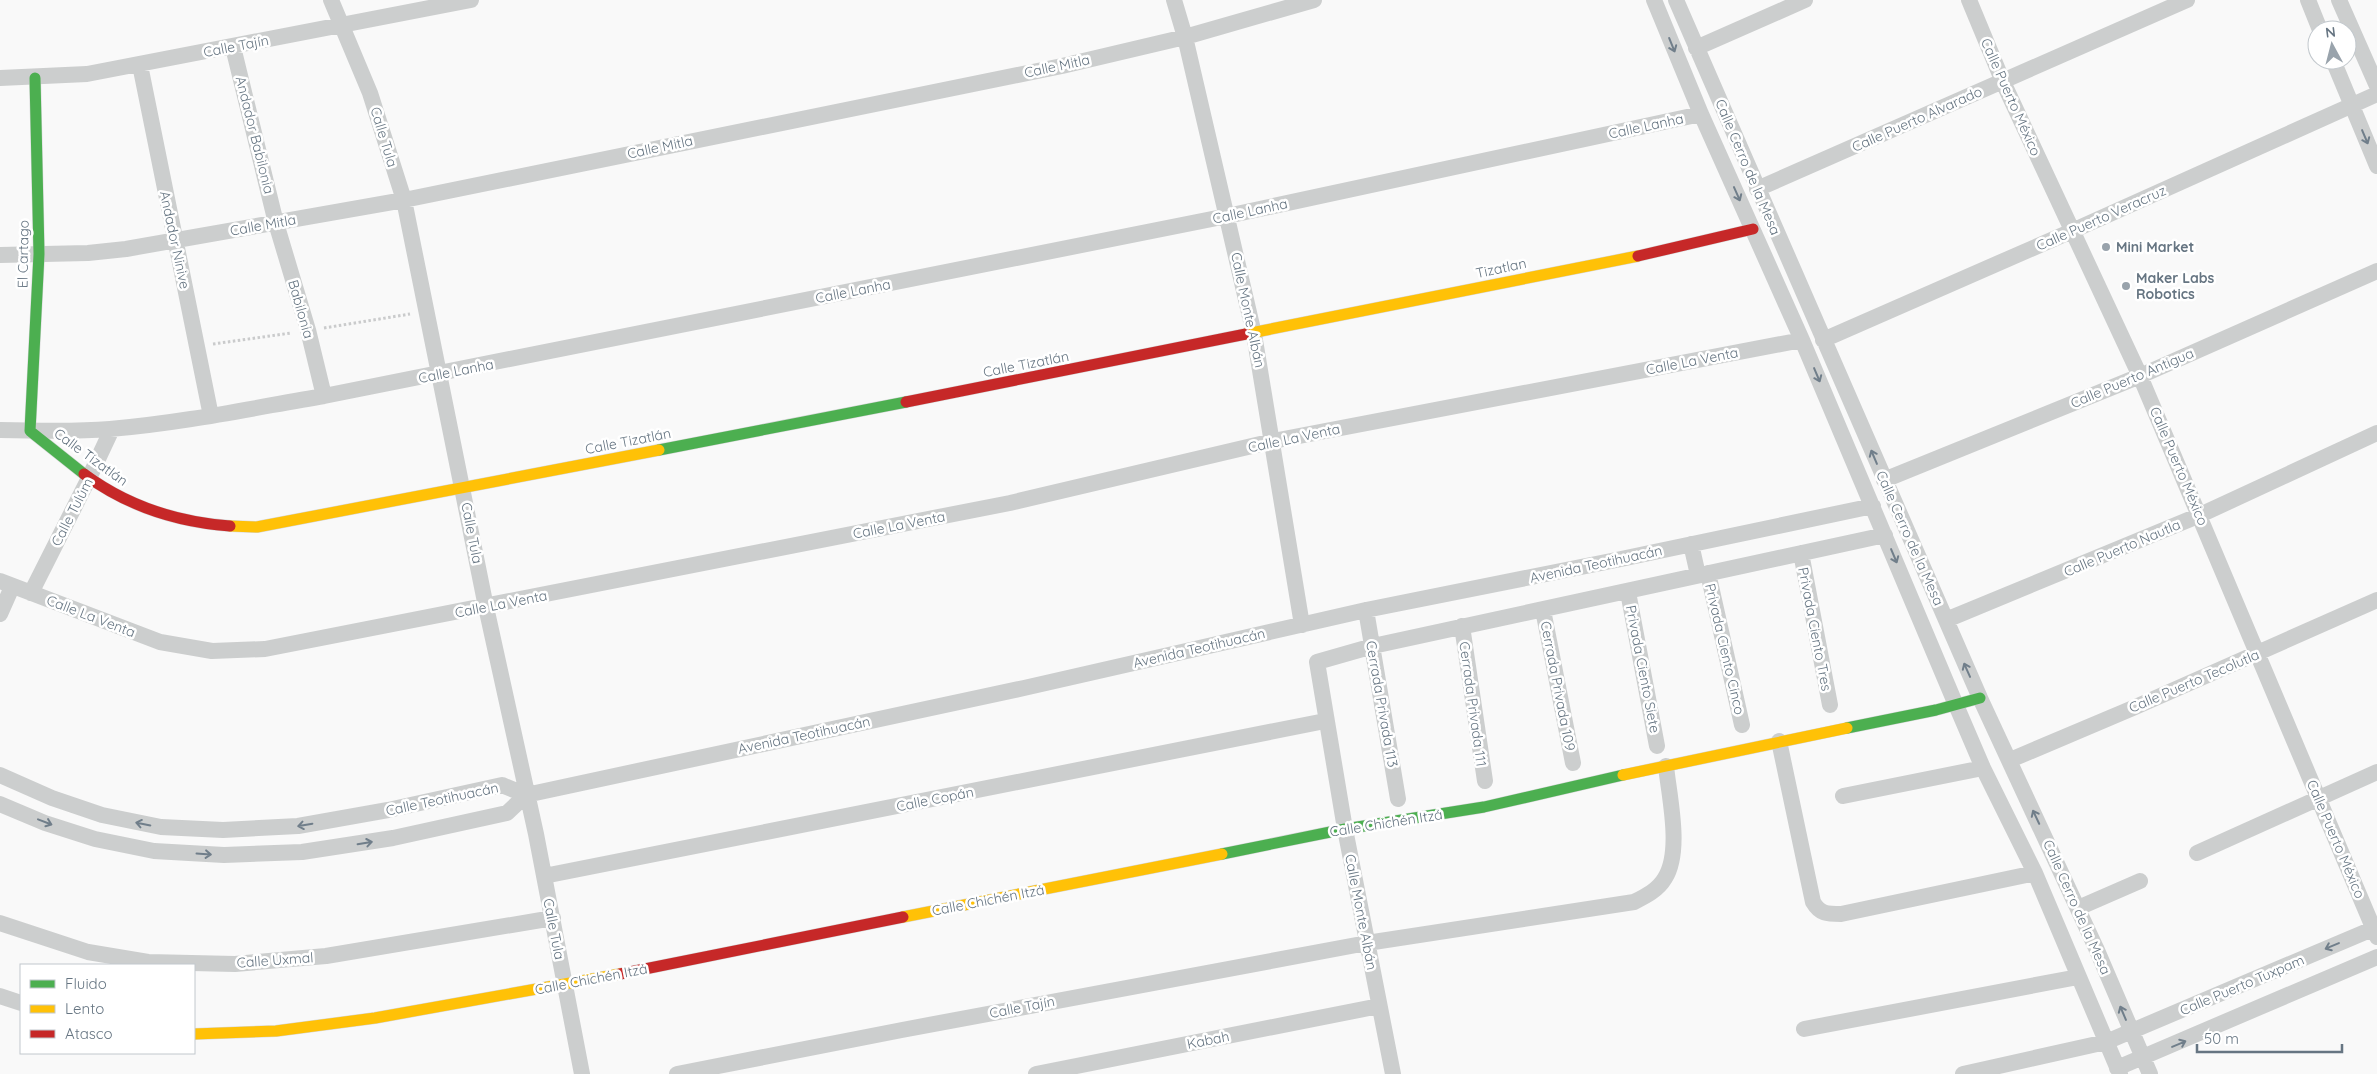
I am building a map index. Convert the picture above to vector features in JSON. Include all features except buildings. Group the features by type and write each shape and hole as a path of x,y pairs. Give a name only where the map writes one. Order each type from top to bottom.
{"street":[{"name":"Calle Tula","path":"331,0 343,24 370,93 404,200 486,606 553,918 582,1074"},
{"name":"Calle Tajín","path":"0,78 35,78 87,74 471,0"},
{"name":"Calle Monte Albán","path":"1174,0 1185,37 1254,334 1302,624"},
{"name":"Calle Mitla","path":"0,255 88,254 175,242 404,200 1062,66 1185,37 1314,0"},
{"name":"Calle Cerro de la Mesa","path":"1654,0 1701,114 1874,506 1956,705 2035,873 2119,1071"},
{"name":"Calle Cerro de la Mesa","path":"1676,0 1980,698 2078,908 2150,1074"},
{"path":"1696,48 1805,0"},
{"name":"Calle Puerto México","path":"1969,0 2002,82 2140,376 2376,931"},
{"name":"Calle Puerto Alvarado","path":"1757,189 2187,0"},
{"path":"2308,0 2316,20"},
{"path":"2339,0 2377,86"},
{"name":"Andador Babilonia","path":"234,47 276,223"},
{"name":"Andador Ninive","path":"140,65 211,416"},
{"path":"2337,70 2377,166"},
{"name":"El Cartago","path":"30,431 39,254 35,78"},
{"name":"Calle Puerto Veracruz","path":"1823,340 2072,232 2377,94"},
{"name":"Calle Lanha","path":"0,430 112,429 211,416 324,396 1227,216 1701,114"},
{"name":"Babilonia","path":"276,223 308,330 324,396"},
{"name":"Tizatlan","path":"1254,334 1647,254 1752,228"},
{"name":"Calle Puerto Antigua","path":"1884,480 2140,376 2377,271"},
{"name":"Calle Tizatlán","path":"30,431 90,478 120,497 197,524 257,527 463,489 1254,334"},
{"name":"Calle La Venta","path":"6,584 160,642 212,651 265,649 1010,503 1273,441 1802,340"},
{"name":"Calle Tulúm","path":"31,593 90,478 112,429"},
{"name":"Calle Puerto Nautla","path":"1946,620 2200,515 2377,433"},
{"name":"Avenida Teotihuacán","path":"526,795 1024,688 1366,610 1874,506"},
{"path":"1373,646 1885,535"},
{"name":"Privada Ciento Cinco","path":"1691,544 1703,574 1742,725"},
{"name":"Privada Ciento Tres","path":"1801,553 1830,705"},
{"path":"0,614 6,584"},
{"name":"Privada Ciento Siete","path":"1628,592 1657,746"},
{"name":"Calle Puerto Tecolutla","path":"2010,760 2258,654 2377,600"},
{"name":"Cerrada Privada 113","path":"1366,610 1398,799"},
{"name":"Cerrada Privada 109","path":"1543,610 1572,763"},
{"name":"Cerrada Privada 111","path":"1462,626 1485,781"},
{"name":"Calle Monte Albán","path":"1373,646 1317,662 1325,721 1393,1074"},
{"name":"Calle Chichén Itzá","path":"195,1034 276,1031 375,1018 565,985 1345,829 1484,807 1666,766 1689,759 1956,705 1980,698"},
{"name":"Calle Copán","path":"544,876 1325,721"},
{"path":"1779,740 1814,902 1818,910 1826,914 1841,914 2035,873"},
{"name":"Calle Tajín","path":"677,1074 911,1028 1368,943 1634,902 1651,893 1665,878 1673,853 1673,826 1666,766"},
{"path":"1843,796 1984,768"},
{"path":"2197,853 2377,772"},
{"name":"Calle Teotihuacán","path":"0,775 52,798 102,815 161,827 223,830 298,826 388,810 502,785 526,795 507,813 393,838 302,852 224,856 154,851 95,839 45,823 0,804"},
{"path":"223,830 224,856"},
{"path":"2078,908 2140,881"},
{"name":"Calle Uxmal","path":"0,923 88,952 148,962 235,964 326,956 553,918"},
{"name":"Calle Puerto Tuxpam","path":"1963,1074 2026,1068 2106,1042 2376,931"},
{"name":"Calle Puerto Tuxpam","path":"2119,1071 2143,1058 2377,957"},
{"path":"1804,1029 2078,977"},
{"path":"0,996 20,1003"},
{"name":"Kabah","path":"1036,1074 1379,1006"}],"traffic: fast":[{"path":"35,78 39,254 30,431 84,474"},
{"path":"659,450 906,402"},
{"path":"1847,728 1936,710 1980,698"},
{"path":"1222,854 1345,829 1484,807 1623,775"}],"traffic: slow":[{"path":"1246,334 1638,256"},
{"path":"230,526 257,527 659,450"},
{"path":"1623,775 1847,728"},
{"path":"903,917 1222,854"},
{"path":"195,1034 276,1031 375,1018 620,974"}],"traffic: jam":[{"path":"1638,256 1753,229"},
{"path":"906,402 1246,334"},
{"path":"84,474 117,495 153,511 190,521 230,526"},
{"path":"620,974 903,917"}],"place":[{"name":"Mini Market","path":"2106,247"},
{"name":"Maker Labs Robotics","path":"2126,286"}]}
